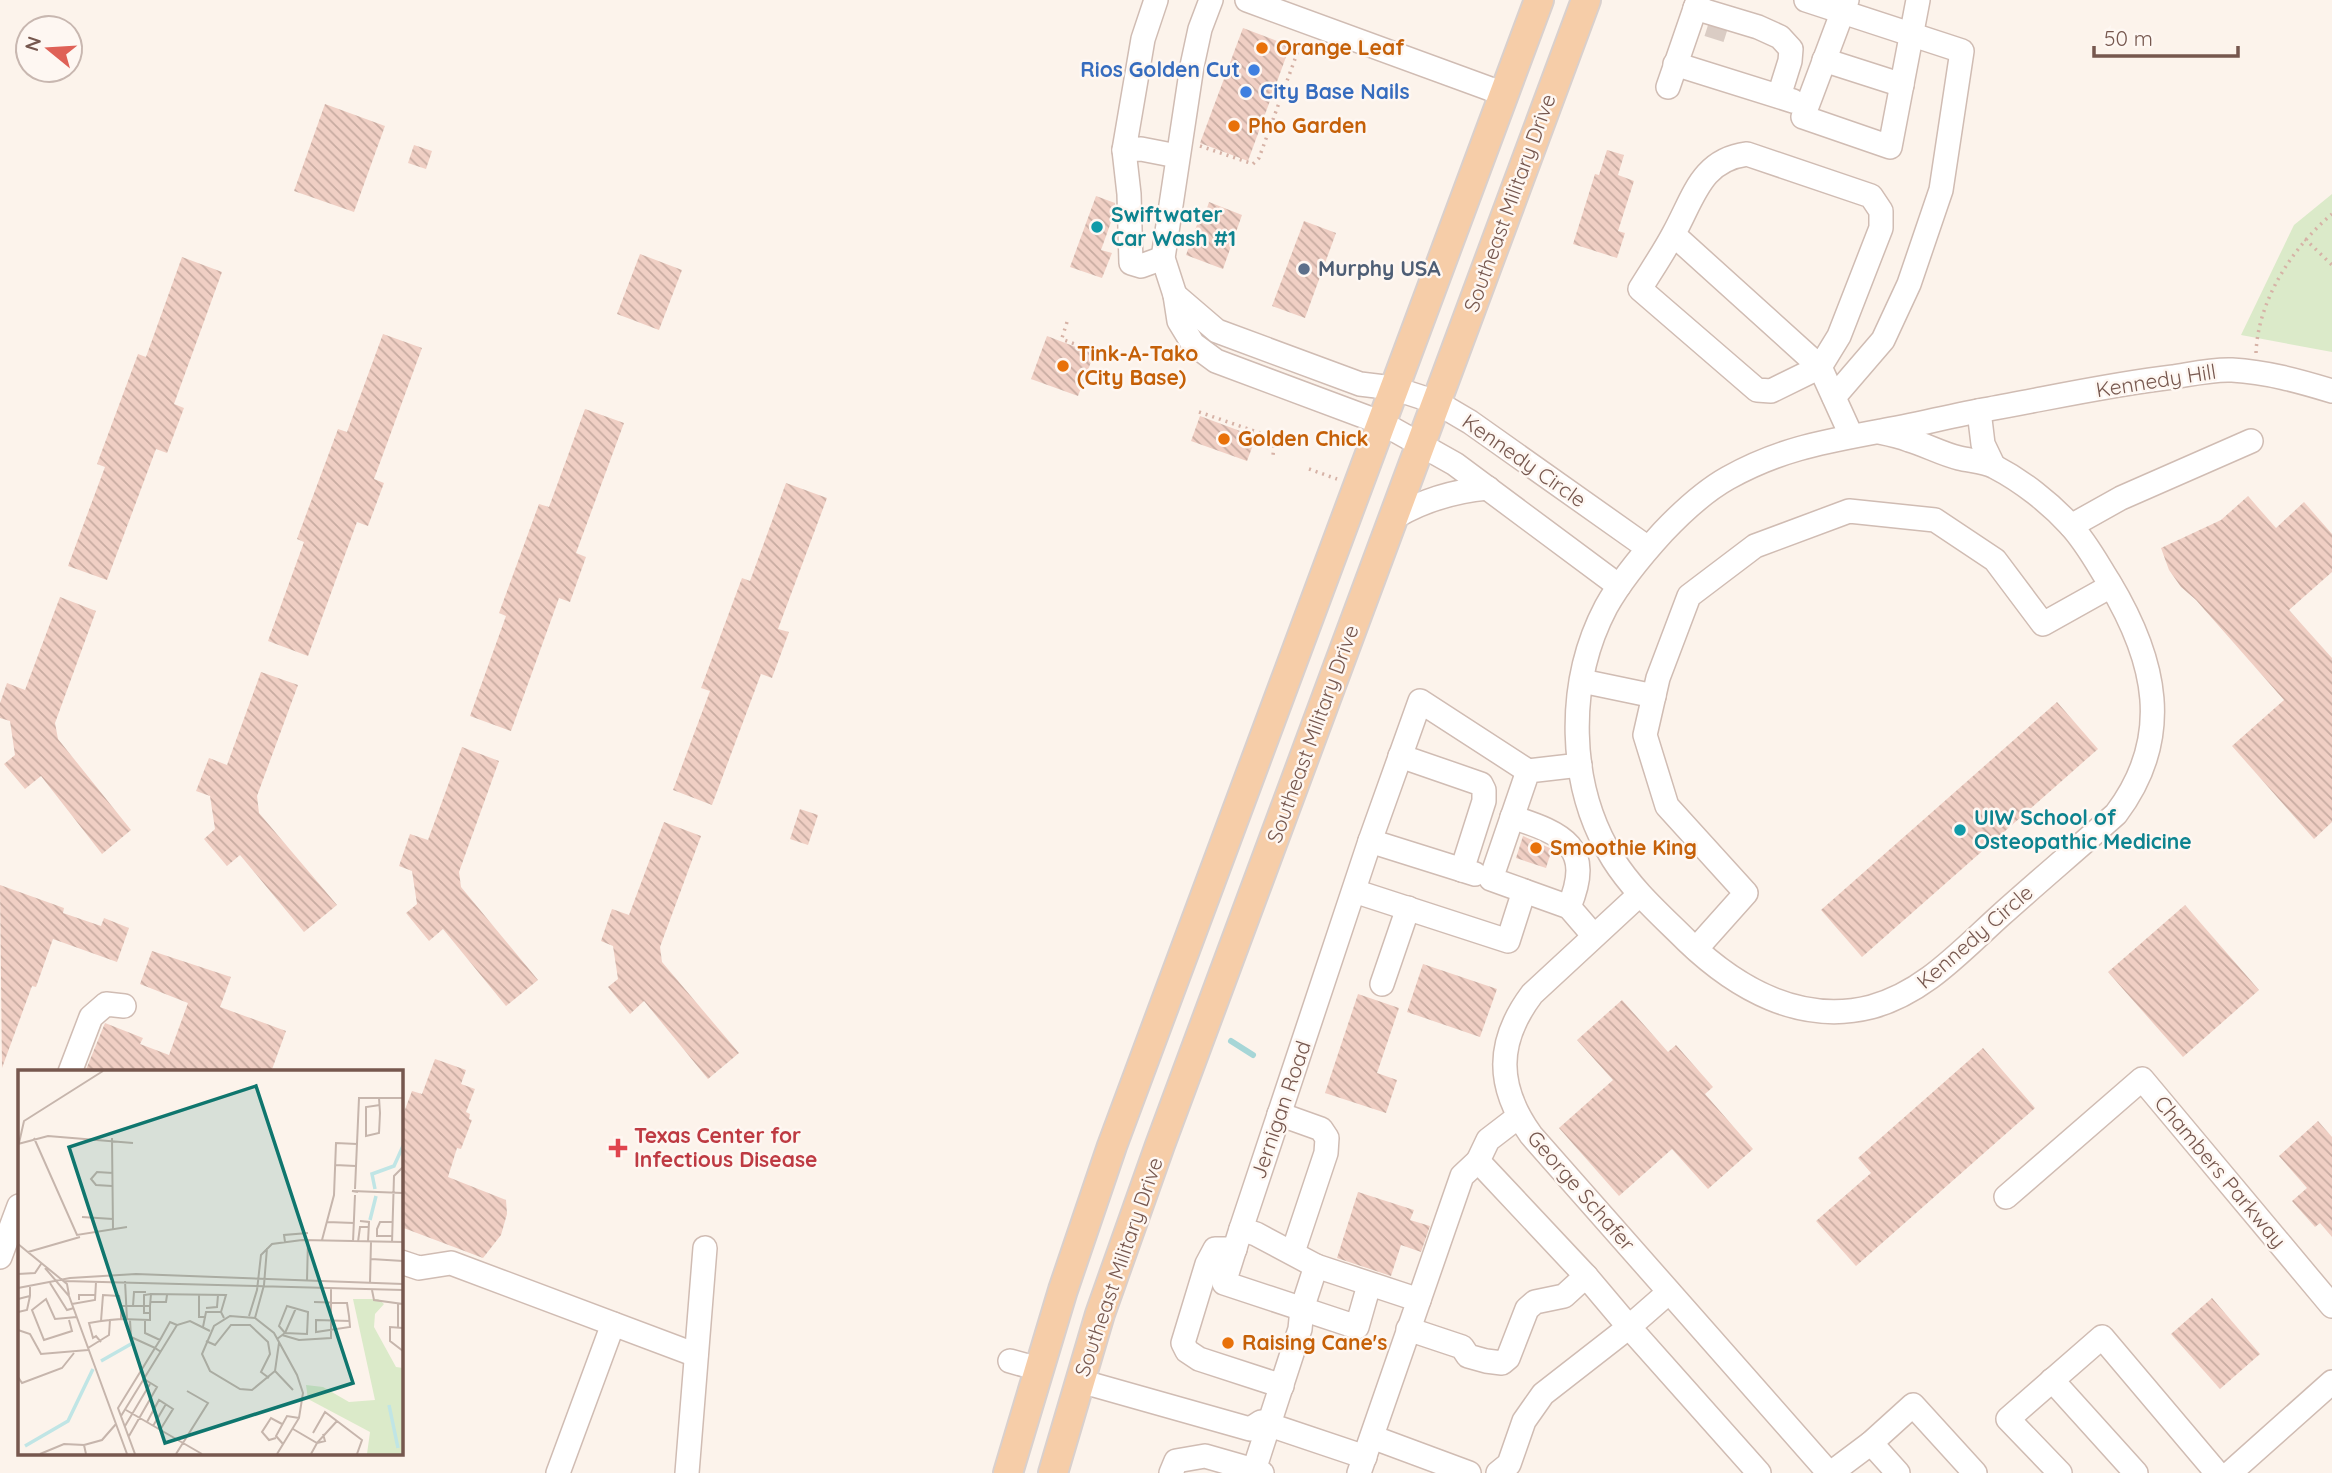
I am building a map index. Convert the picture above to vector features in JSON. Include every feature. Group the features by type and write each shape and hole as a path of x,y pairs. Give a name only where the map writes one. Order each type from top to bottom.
{"main road":[{"name":"Southeast Military Drive","path":"1008,1473 1063,1290 1112,1146 1539,0"},
{"name":"Southeast Military Drive","path":"1053,1473 1100,1314 1160,1145 1586,0"},
{"path":"1039,1369 1080,1381"}],"street":[{"path":"1156,0 1143,39 1124,150 1129,194 1131,263 1141,266 1163,258 1177,156 1200,29 1211,0"},
{"path":"1247,0 1504,94"},
{"path":"1806,0 1845,6 1913,35 1962,51 1941,190 1909,284 1883,340 1833,397"},
{"path":"1845,6 1803,117 1890,147 1918,0"},
{"path":"1704,17 1778,47 1790,61"},
{"path":"1704,17 1758,27 1780,37 1791,49 1779,96"},
{"path":"1668,87 1675,64 1704,17"},
{"path":"1824,60 1902,85"},
{"path":"1675,64 1806,105"},
{"path":"1124,150 1141,149 1177,156"},
{"path":"1747,154 1871,196 1881,211 1881,228 1839,336 1820,367 1771,391 1758,390 1640,289 1674,235 1699,183 1730,156 1747,154"},
{"path":"1674,235 1820,367 1851,435"},
{"name":"Kennedy Circle","path":"1163,258 1175,295 1179,321 1192,344 1216,361 1382,423 1455,464 1619,586"},
{"name":"Kennedy Circle","path":"1175,295 1217,331 1360,384 1394,388 1436,402 1470,422 1648,548"},
{"name":"Kennedy Hill","path":"1979,411 2149,380 2229,370 2290,378 2332,391"},
{"path":"1979,411 1983,444 1993,466"},
{"name":"Kennedy Circle","path":"1879,432 1910,440 1957,458 1993,466 2030,490 2071,526 2125,608 2138,636 2148,669 2152,730 2133,791 2116,814 1921,986 1902,996 1860,1009 1830,1011 1800,1007 1745,987 1726,975 1696,949 1639,895 1612,858 1590,808 1580,765 1577,722 1582,681 1605,608 1619,586 1648,548 1679,516 1725,479 1772,456 1798,447 1979,411"},
{"path":"2071,526 2121,498 2251,441"},
{"path":"1395,517 1427,501 1449,494 1488,488"},
{"path":"1696,949 1746,892 1667,806 1645,736 1658,678 1689,596 1755,547 1849,511 1935,520 1995,560 2043,624 2111,586"},
{"path":"1582,681 1654,696"},
{"name":"Jernigan Road","path":"1302,1309 1224,1283 1370,841 1420,701 1528,771"},
{"path":"1400,756 1481,784 1484,801 1462,870"},
{"path":"1491,879 1528,771 1580,765"},
{"path":"1513,817 1543,827 1569,843 1577,862 1578,874 1569,907"},
{"path":"1370,841 1569,907 1594,936"},
{"path":"1354,891 1508,941 1524,891"},
{"name":"George Schafer","path":"1639,895 1532,994 1519,1011 1505,1053 1509,1097 1518,1117 1531,1135 1830,1473"},
{"path":"1382,984 1408,908"},
{"path":"71,1070 91,1017 106,1004 124,1006"},
{"name":"Chambers Parkway","path":"2006,1197 2142,1079 2332,1306"},
{"path":"1279,1114 1321,1129 1327,1138 1326,1153 1293,1252"},
{"path":"1365,1456 1462,1176 1478,1161 1488,1140 1518,1117"},
{"path":"1478,1161 1586,1276 1759,1473"},
{"path":"0,1257 18,1209"},
{"path":"1282,1386 1199,1359 1187,1350 1183,1343 1207,1264 1215,1248 1256,1234 1315,1266 1419,1300"},
{"path":"687,1473 705,1248"},
{"path":"402,1262 419,1268 451,1263 696,1355"},
{"path":"1171,1473 1175,1461 1205,1456 1258,1472 1266,1423 1282,1386 1300,1329 1302,1309 1315,1266"},
{"path":"1408,1329 1462,1347 1468,1356 1502,1363 1508,1358 1527,1309 1535,1302 1564,1296 1586,1276"},
{"path":"1302,1309 1357,1326 1369,1285"},
{"path":"1498,1473 1509,1464 1524,1421 1543,1394 1669,1292"},
{"path":"558,1473 613,1324"},
{"path":"2060,1473 2008,1419 2102,1337 2217,1473"},
{"path":"1010,1361 1039,1369"},
{"path":"2052,1380 2136,1473"},
{"path":"1080,1381 1250,1429 1266,1423 1365,1456 1469,1473"},
{"path":"2230,1473 2332,1382"},
{"path":"1830,1473 1871,1443 1913,1405 1975,1473"},
{"path":"1871,1443 1898,1473"}],"path":[{"path":"1200,146 1253,164 1259,158 1299,48"},
{"path":"2255,373 2258,327 2287,264 2305,239 2332,214"},
{"path":"2305,239 2332,265"},
{"path":"1067,322 1062,338 1097,352"},
{"path":"1199,412 1270,439 1274,447 1273,455"},
{"path":"1310,469 1339,480"}],"green space":[{"path":"2332,194 2332,352 2241,335 2294,225"}],"building":[{"path":"1243,28 1290,46 1248,161 1200,143"},
{"path":"325,104 385,126 354,212 294,191"},
{"path":"414,145 432,151 426,169 408,163"},
{"path":"1607,150 1624,155 1618,175 1634,181 1618,231 1625,233 1617,258 1573,244 1595,174 1599,175"},
{"name":"Swiftwater Car Wash #1","path":"1096,196 1115,203 1115,211 1101,250 1112,253 1102,278 1070,267"},
{"path":"1209,202 1242,215 1223,269 1186,255 1199,219 1203,220"},
{"name":"Murphy USA","path":"1304,221 1336,233 1305,318 1272,306"},
{"path":"640,254 682,270 659,330 617,314"},
{"path":"182,257 222,272 174,404 184,408 167,453 156,449 107,580 68,566 105,467 97,464 138,354 146,357"},
{"path":"383,334 422,348 374,479 384,483 368,526 357,522 308,656 268,641 304,542 297,539 338,429 347,432"},
{"name":"Tink-A-Tako (City Base)","path":"1047,336 1094,354 1078,396 1031,379"},
{"path":"585,409 624,423 576,553 586,557 570,602 559,598 511,731 470,716 506,616 499,613 539,504 549,507"},
{"name":"Golden Chick","path":"1200,416 1256,437 1247,461 1191,441"},
{"path":"786,483 827,498 778,629 789,632 772,678 761,674 712,805 673,790 710,691 701,688 742,578 750,581"},
{"path":"2248,496 2276,528 2304,502 2332,534 2332,572 2289,610 2332,658 2332,822 2314,839 2232,746 2284,700 2196,600 2181,587 2169,570 2161,548 2221,520"},
{"path":"60,597 96,611 55,723 58,739 131,830 102,854 41,776 25,789 4,764 15,755 10,721 0,718 0,703 7,683 25,690"},
{"path":"261,672 298,685 257,796 259,813 337,905 304,932 240,855 227,866 204,839 215,829 210,796 196,791 209,758 227,765"},
{"name":"UIW School of Osteopathic Medicine","path":"2057,702 2098,749 1862,957 1821,910"},
{"path":"462,747 499,761 459,872 461,887 538,980 506,1006 443,929 429,941 406,913 417,904 412,871 399,866 410,834 428,840"},
{"path":"800,809 818,815 808,845 790,839"},
{"path":"664,822 701,836 660,947 662,962 739,1053 708,1079 644,1001 630,1014 608,987 618,979 613,946 601,941 612,909 629,915"},
{"name":"Smoothie King","path":"1523,836 1552,849 1546,868 1516,858"},
{"path":"0,885 64,908 63,913 101,926 104,918 129,928 117,962 53,939 36,987 32,986 2,1068"},
{"path":"2185,905 2259,990 2183,1057 2108,972"},
{"path":"152,951 231,977 220,1007 286,1031 272,1070 86,1070 105,1023 143,1038 140,1044 169,1055 188,1003 140,984"},
{"path":"1423,964 1497,989 1480,1037 1407,1012"},
{"path":"1358,994 1399,1008 1377,1073 1397,1080 1386,1113 1325,1093"},
{"path":"1622,1000 1668,1052 1676,1045 1713,1087 1705,1094 1753,1149 1708,1189 1672,1149 1619,1196 1559,1128 1613,1080 1577,1040"},
{"path":"1983,1048 2035,1108 1856,1266 1816,1221 1871,1173 1858,1158"},
{"path":"435,1059 466,1070 461,1084 475,1089 466,1112 472,1120 461,1149 457,1148 448,1177 506,1200 507,1214 501,1235 483,1258 402,1227 402,1117 412,1091 422,1094"},
{"path":"2318,1121 2332,1137 2332,1237 2320,1223 2315,1227 2292,1201 2307,1188 2279,1156"},
{"path":"1358,1192 1414,1210 1410,1220 1430,1226 1421,1252 1401,1245 1391,1276 1337,1258"},
{"path":"2212,1298 2260,1354 2220,1389 2171,1334"}],"waterway":[{"path":"1231,1041 1253,1055"}],"tunnel":[{"path":"1708,25 1727,31"}],"place":[{"name":"Orange Leaf","path":"1262,48"},
{"name":"Rios Golden Cut","path":"1254,70"},
{"name":"City Base Nails","path":"1246,92"},
{"name":"Pho Garden","path":"1234,126"},
{"name":"Swiftwater Car Wash #1","path":"1097,227"},
{"name":"Murphy USA","path":"1304,269"},
{"name":"Tink-A-Tako (City Base)","path":"1063,366"},
{"name":"Golden Chick","path":"1224,439"},
{"name":"UIW School of Osteopathic Medicine","path":"1960,830"},
{"name":"Smoothie King","path":"1536,848"},
{"name":"Texas Center for Infectious Disease","path":"618,1148"},
{"name":"Raising Cane's","path":"1228,1343"}]}
